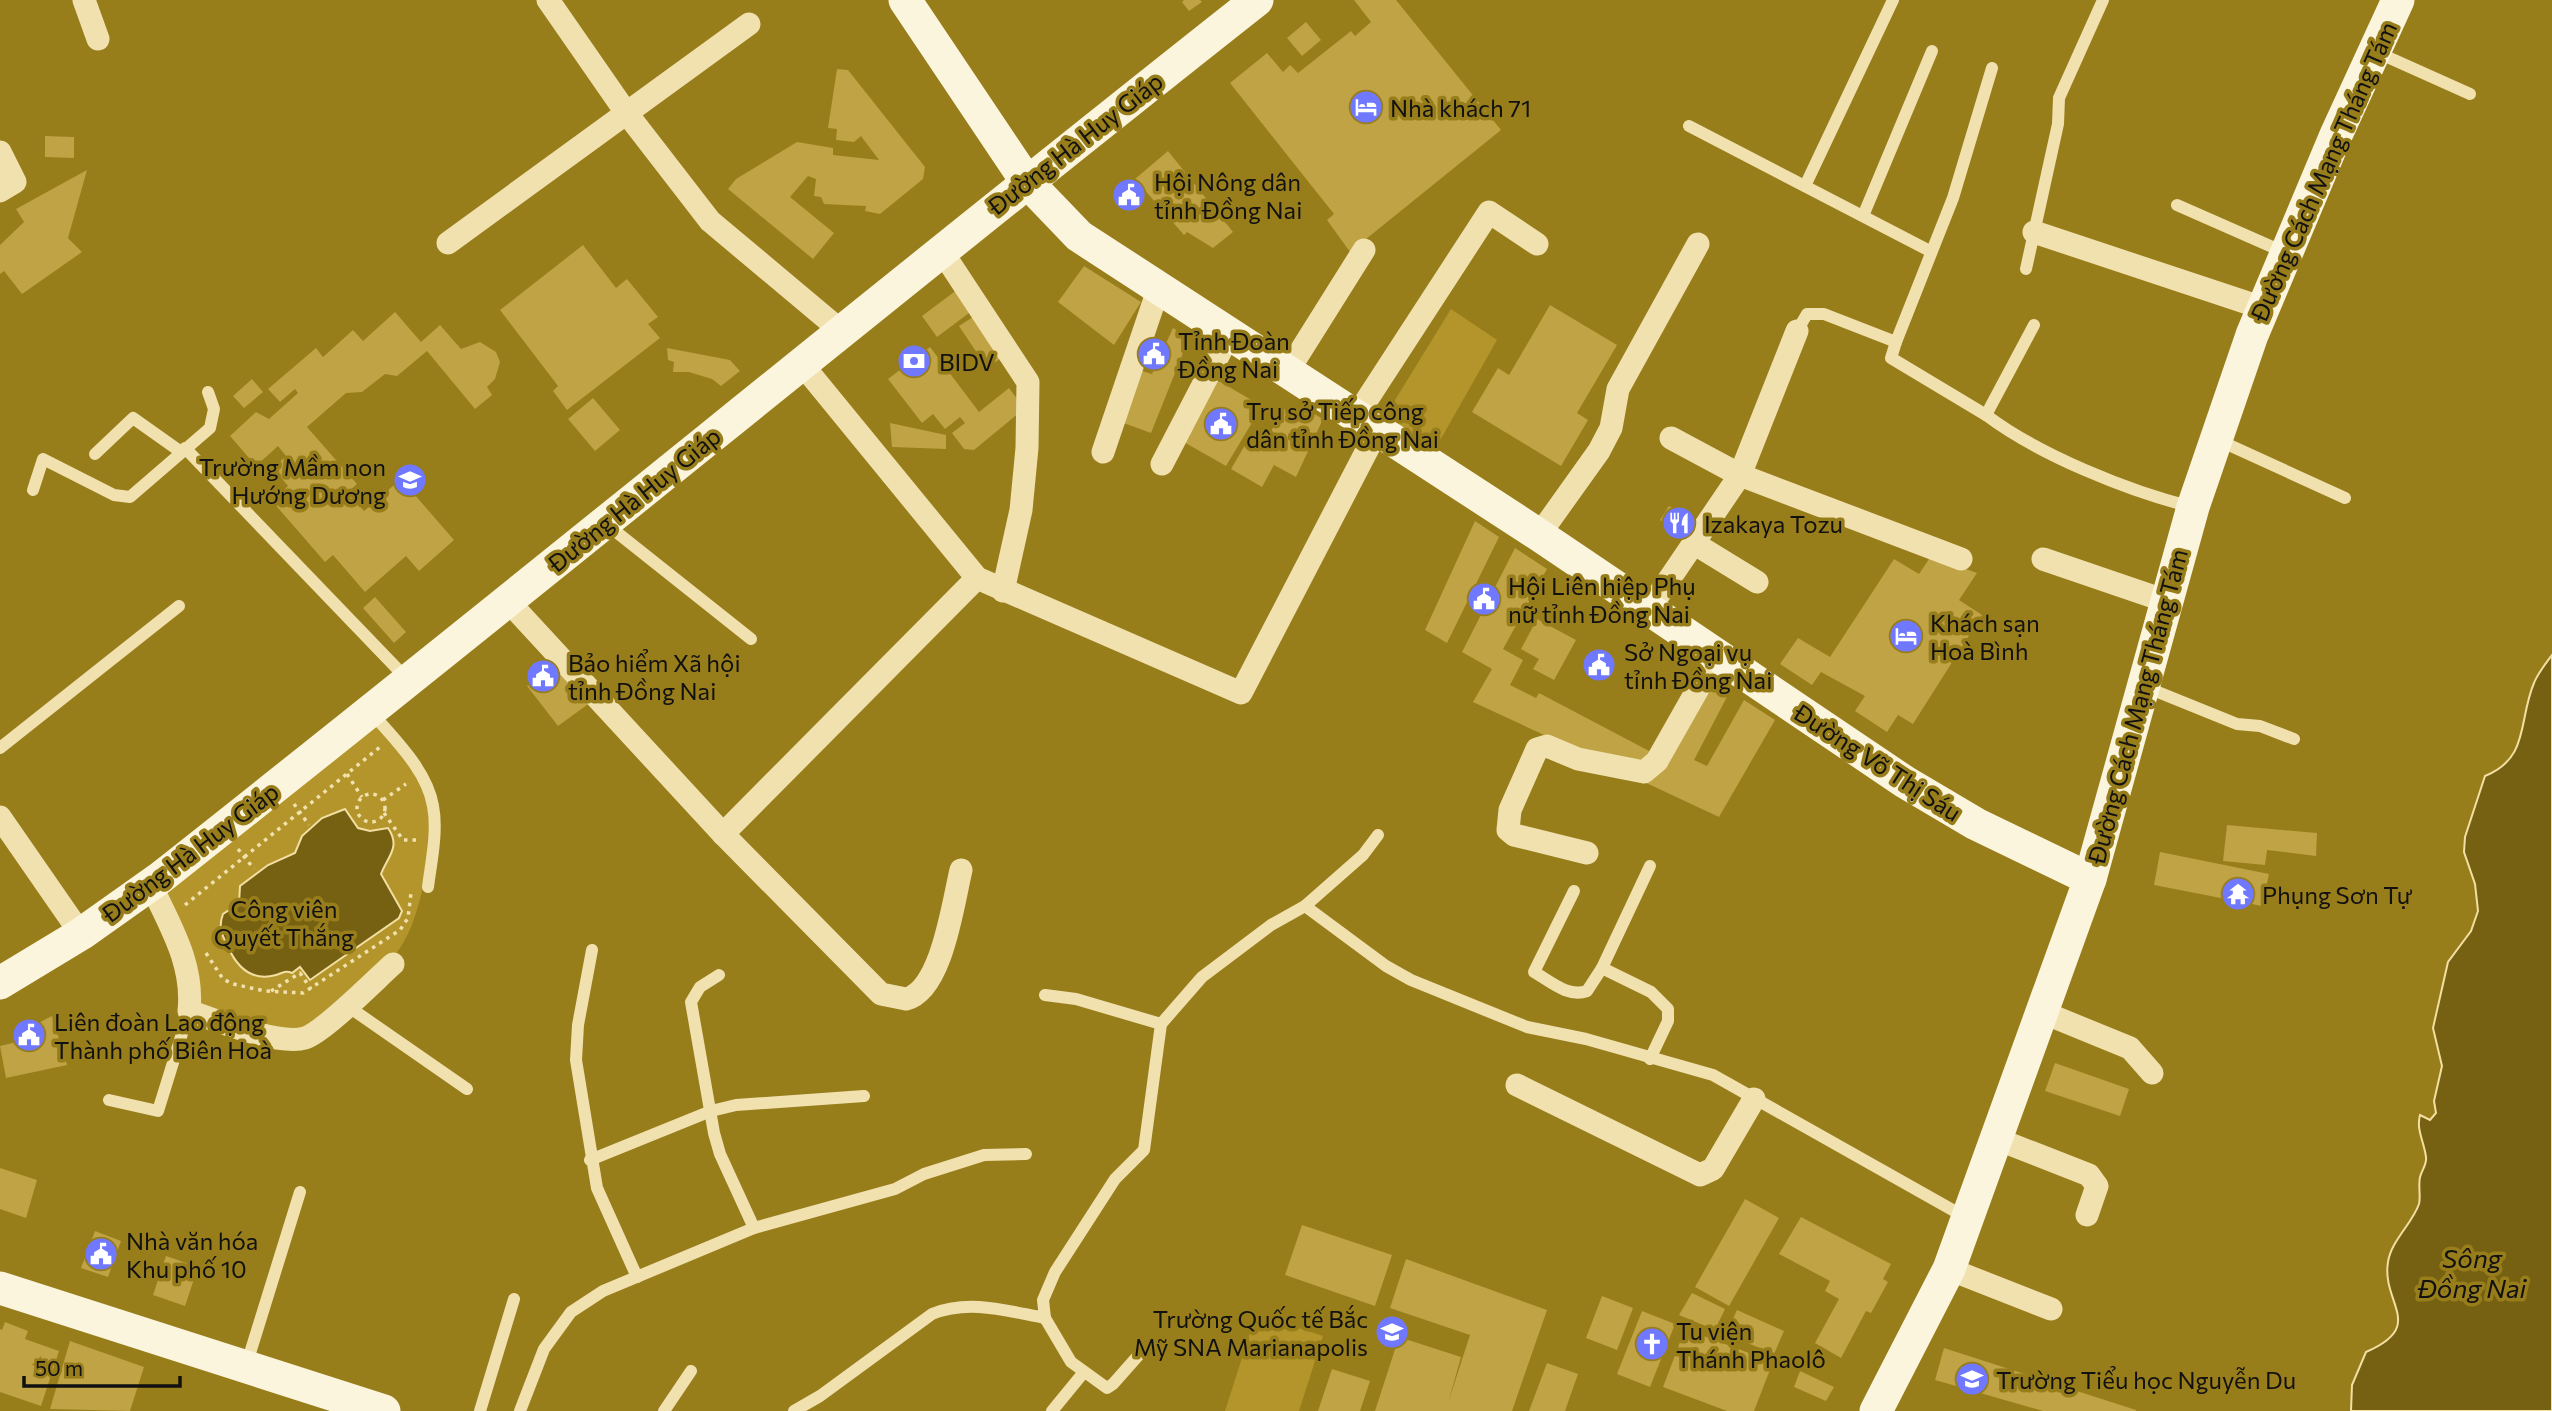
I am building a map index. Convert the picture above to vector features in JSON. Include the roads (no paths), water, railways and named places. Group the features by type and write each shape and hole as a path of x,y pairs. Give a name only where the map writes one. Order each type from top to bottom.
{"main road":[{"name":"Đường Võ Thị Sáu","path":"905,0 1027,182 1068,228 1539,535 1949,809 2090,879"},
{"name":"Đường Hà Huy Giáp","path":"0,983 81,934 164,894 371,712 840,330 1257,0"},
{"name":"Đường Cách Mạng Tháng Tám","path":"1876,1411 1950,1269 2090,879 2214,438 2286,253 2398,0"},
{"path":"0,1288 384,1411"}],"street":[{"path":"84,0 98,39"},
{"path":"548,0 625,111 710,220 840,330"},
{"path":"448,243 625,111 749,24"},
{"path":"0,152 15,182 0,191"},
{"path":"801,363 977,578 1241,693 1367,422 1489,212 1538,244"},
{"path":"2034,232 2263,308"},
{"path":"1539,535 1599,451 1611,428 1618,389 1698,244"},
{"path":"941,250 1028,382 1027,448 1021,510 1003,591"},
{"path":"1288,371 1364,250"},
{"path":"1103,452 1159,287"},
{"path":"1649,609 1740,475 1797,331"},
{"path":"1162,464 1230,333"},
{"path":"1671,438 1740,475 1961,559"},
{"path":"1695,544 1757,582"},
{"path":"2043,559 2166,601"},
{"path":"723,834 977,578"},
{"path":"508,601 723,834 881,994 895,998 914,997 926,987 933,974 961,870"},
{"path":"1587,853 1514,835 1508,830 1510,810 1537,749 1547,746 1578,759 1644,772 1657,761 1717,655"},
{"path":"0,817 81,934"},
{"path":"164,894 187,965 191,989 189,1011 261,1033 298,1039 312,1034 393,964"},
{"path":"2042,1012 2130,1048 2152,1073"},
{"path":"1517,1085 1700,1175 1713,1169 1754,1099"},
{"path":"1997,1139 2089,1175 2096,1186 2087,1215"},
{"path":"1950,1269 2051,1309"}],"lane":[{"path":"1805,186 1893,0"},
{"path":"2026,269 2057,124 2059,98 2103,0"},
{"path":"1863,216 1931,51"},
{"path":"2374,51 2470,94"},
{"path":"1992,68 1953,198 1930,251 1891,358 2025,439 2149,496 2193,507"},
{"path":"1689,126 1930,251"},
{"path":"2177,205 2286,253"},
{"path":"1797,331 1807,314 1824,314 1896,342"},
{"path":"1986,415 2034,325"},
{"path":"33,491 43,459 114,495 130,497 210,428 214,409 208,392"},
{"path":"95,454 134,418 183,450 410,681"},
{"path":"2214,438 2345,498"},
{"path":"605,523 751,639"},
{"path":"0,748 18,737 179,606"},
{"path":"2143,686 2237,724 2260,726 2294,739"},
{"path":"371,712 406,754 431,796 434,810 428,887"},
{"path":"1144,1349 1107,1388 1071,1362 1045,1318 1043,1300 1055,1272 1115,1179 1144,1150 1161,1024 1187,992 1227,957 1305,905 1363,855 1378,835"},
{"path":"1574,891 1534,972 1566,991 1578,993 1587,990 1602,968 1650,866"},
{"path":"1305,905 1386,966 1411,980 1507,1020 1713,1076 1969,1218"},
{"path":"592,950 575,1041 590,1160 609,1220 637,1277"},
{"path":"1602,968 1651,992 1668,1009 1668,1021 1650,1059"},
{"path":"719,975 700,987 691,1002 720,1154 754,1228"},
{"path":"1045,995 1076,999 1161,1024"},
{"path":"346,1005 467,1089"},
{"path":"109,1100 158,1111 189,1011"},
{"path":"590,1160 710,1111 736,1105 864,1096"},
{"path":"520,1411 544,1349 571,1312 603,1291 754,1228 875,1195 924,1174 984,1155 1026,1154"},
{"path":"246,1366 300,1192"},
{"path":"480,1411 514,1299"},
{"path":"794,1411 820,1396 932,1314 951,1307 969,1305 1045,1318"},
{"path":"664,1411 691,1371"},
{"path":"1052,1411 1084,1372"}],"water":[{"name":"Sông Đồng Nai","path":"2552,655 2552,1411 2351,1411 2352,1385 2366,1352 2394,1333 2398,1323 2390,1290 2388,1262 2393,1247 2419,1204 2420,1177 2426,1160 2419,1120 2420,1115 2430,1120 2436,1113 2434,1101 2442,1066 2433,1028 2448,962 2471,931 2478,911 2475,884 2464,852 2465,837 2485,776 2509,759 2516,748 2534,683"},
{"path":"345,809 358,828 370,831 388,828 392,835 392,851 381,874 402,911 399,918 310,980 300,967 292,973 267,977 246,971 232,954 221,927 223,914 239,904 240,886 268,865 295,853 302,836 322,818"}],"place":[{"name":"Nhà khách 71","path":"1366,107"},
{"name":"Hội Nông dân tỉnh Đồng Nai","path":"1129,195"},
{"name":"Tỉnh Đoàn Đồng Nai","path":"1154,354"},
{"name":"BIDV","path":"914,361"},
{"name":"Trụ sở Tiếp công dân tỉnh Đồng Nai","path":"1221,424"},
{"name":"Trường Mầm non Hướng Dương","path":"410,480"},
{"name":"Izakaya Tozu","path":"1679,523"},
{"name":"Hội Liên hiệp Phụ nữ tỉnh Đồng Nai","path":"1484,599"},
{"name":"Khách sạn Hoà Bình","path":"1906,636"},
{"name":"Sở Ngoại vụ tỉnh Đồng Nai","path":"1599,665"},
{"name":"Bảo hiểm Xã hội tỉnh Đồng Nai","path":"543,676"},
{"name":"Phụng Sơn Tự","path":"2238,894"},
{"name":"Liên đoàn Lao động Thành phố Biên Hoà","path":"29,1035"},
{"name":"Nhà văn hóa Khu phố 10","path":"101,1254"},
{"name":"Trường Quốc tế Bắc Mỹ SNA Marianapolis","path":"1392,1332"},
{"name":"Tu viện Thánh Phaolô","path":"1652,1344"},
{"name":"Trường Tiểu học Nguyễn Du","path":"1972,1379"}],"park label":[{"name":"Công viên Quyết Thắng","path":"284,922"}]}
